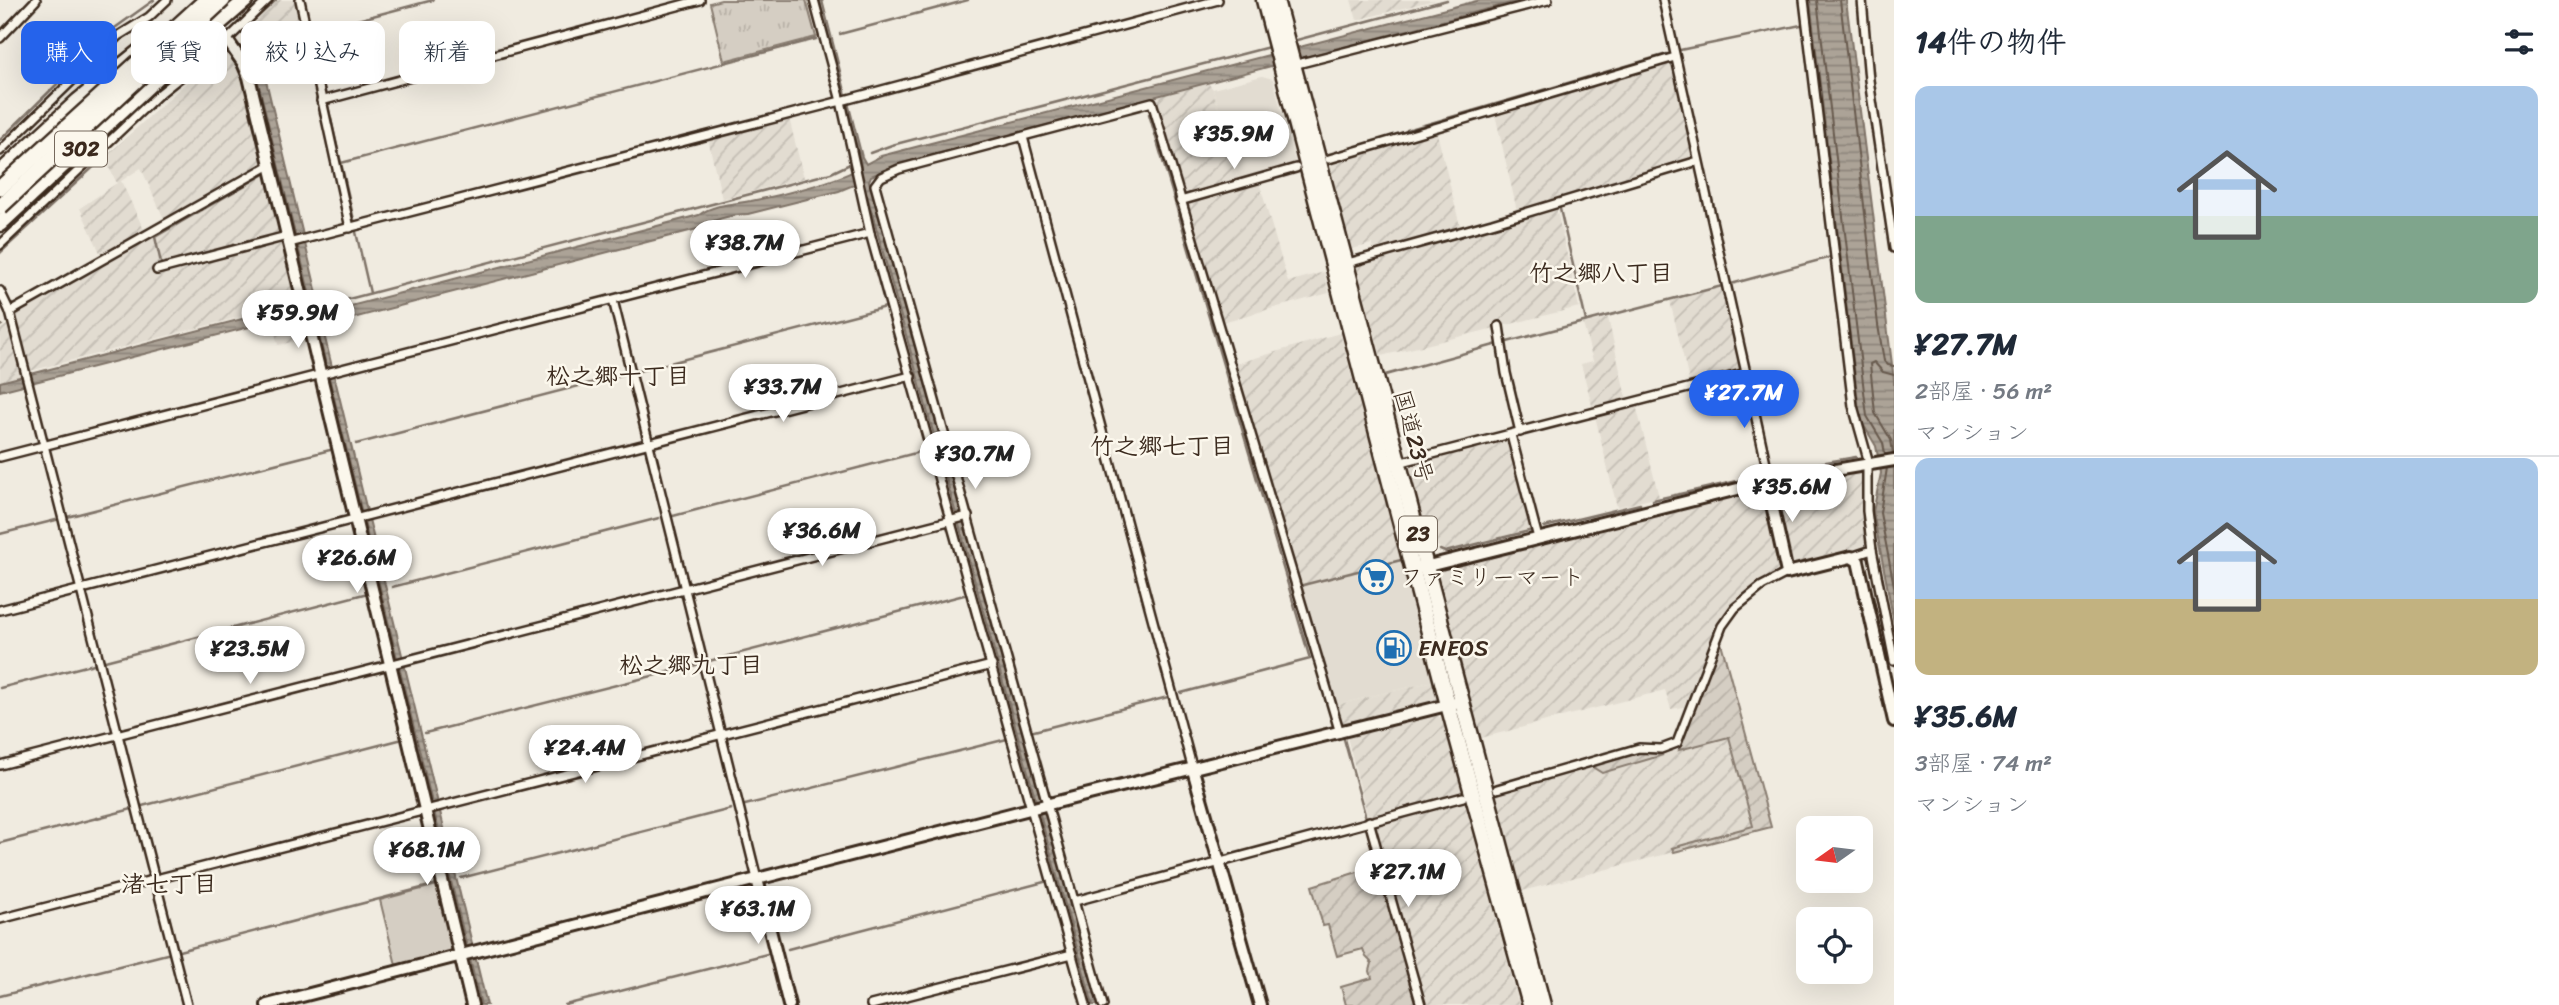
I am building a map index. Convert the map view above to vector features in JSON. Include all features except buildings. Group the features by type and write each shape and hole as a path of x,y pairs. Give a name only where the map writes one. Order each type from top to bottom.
{"highway":[{"path":"0,188 199,0"},
{"name":"302","path":"0,173 78,101 199,0"},
{"path":"0,207 223,0"},
{"name":"302","path":"223,21 246,0"},
{"name":"国道23号","path":"1265,0 1289,65 1398,463 1448,705 1530,1005"},
{"name":"国道23号","path":"1276,0 1280,40"},
{"name":"国道23号","path":"1289,65 1420,568 1463,701 1543,1005"},
{"name":"302","path":"0,224 150,84"}],"street":[{"path":"0,38 36,0"},
{"path":"0,151 118,36 149,17 167,0"},
{"path":"199,0 213,21"},
{"path":"268,0 227,40 249,77 428,810 467,954 472,1005"},
{"path":"300,0 349,228"},
{"path":"321,101 700,0"},
{"path":"814,0 845,100 855,167 870,233 1086,1005"},
{"path":"157,270 290,240 306,239 845,100 1218,0"},
{"path":"1289,65 1548,0"},
{"path":"1663,0 1746,373 1787,573"},
{"path":"1804,0 1853,406 1870,463 1867,511 1872,550 1894,661"},
{"path":"1862,0 1869,80 1894,248"},
{"path":"1329,159 1675,57"},
{"path":"158,95 160,84"},
{"path":"0,245 172,84"},
{"path":"860,188 874,186 881,177 899,169 1153,102 1180,201 1340,734"},
{"path":"1023,137 1193,770 1260,1005"},
{"path":"1344,264 1698,161"},
{"path":"10,312 270,165"},
{"path":"1180,201 1296,168"},
{"path":"874,186 1049,804 1103,1005"},
{"path":"0,457 870,233"},
{"path":"0,291 10,312 187,1005"},
{"path":"613,300 789,1005"},
{"path":"1499,326 1506,373 1520,432"},
{"path":"1398,463 1746,373"},
{"path":"0,610 911,376"},
{"path":"1511,435 1538,538"},
{"path":"1420,568 1768,481 1894,460"},
{"path":"0,765 968,516"},
{"path":"1497,789 1639,748 1661,748 1676,743 1721,626 1735,608 1762,586 1787,573 1872,550"},
{"path":"1850,557 1858,561 1860,568 1894,720"},
{"path":"0,919 992,665"},
{"path":"267,1005 1033,808 1340,734 1463,701"},
{"path":"1075,901 1463,797"},
{"path":"1369,821 1421,1005"},
{"path":"871,1005 1072,954"}],"shaded area":[{"path":"272,0 296,0 300,21 251,21"},
{"path":"1351,0 1435,0 1357,20"},
{"path":"227,55 241,75 241,84 244,84 261,166 165,221 141,168 121,181 145,232 102,257 80,208 117,183 104,158 185,84 227,84"},
{"path":"1674,62 1693,154 1690,159 1517,211 1495,114"},
{"path":"1262,76 1273,79 1296,165 1238,180 1213,89"},
{"path":"1207,82 1213,89 1238,180 1196,194 1184,195 1155,98"},
{"path":"789,118 804,178 722,199 708,139"},
{"path":"1437,133 1460,226 1373,249 1372,244 1352,249 1329,162"},
{"path":"263,173 267,175 280,232 276,236 158,267 160,273 277,242 282,243 295,303 30,371 16,314"},
{"path":"1259,182 1288,282 1324,272 1329,293 1219,323 1185,204"},
{"path":"1556,207 1579,307 1381,356 1356,264"},
{"path":"1724,287 1742,370 1690,385 1670,301"},
{"path":"301,317 307,339 278,345 272,321"},
{"path":"1608,318 1627,401 1593,409 1581,364 1593,361 1583,324"},
{"path":"7,325 20,376 0,382 0,329"},
{"path":"1340,333 1402,561 1299,588 1232,365"},
{"path":"1636,405 1659,497 1617,507 1595,416"},
{"path":"1510,441 1532,529 1445,551 1428,540 1409,465"},
{"path":"1857,469 1862,475 1867,538 1864,546 1797,564 1792,561 1776,483"},
{"path":"1758,490 1764,493 1782,566 1778,573 1765,579 1738,600 1716,627 1684,707 1671,709 1665,690 1481,738 1438,582 1443,570 1448,566"},
{"path":"1402,561 1434,681 1336,705 1299,588"},
{"path":"1720,639 1771,827 1522,891 1496,792 1641,752 1662,755 1679,750"},
{"path":"1434,681 1438,697 1434,703 1342,727 1336,705"},
{"path":"1436,715 1444,720 1463,793 1368,818 1347,737"},
{"path":"1464,800 1519,1005 1426,1005 1374,824"}],"green space":[{"path":"721,0 806,0 816,37 724,61 710,3"},
{"path":"1720,639 1771,827 1674,852 1672,848 1753,826 1729,737 1679,750"},
{"path":"1641,752 1663,755 1602,773 1591,766"},
{"path":"1377,866 1417,1005 1346,1005 1341,987 1372,978 1372,963 1363,949 1337,956 1328,925 1323,926 1312,886"},
{"path":"437,885 453,947 449,952 396,965 380,900"}],"water":[{"path":"819,0 822,0 866,164 881,156 1480,0 1522,0 899,164 871,176 869,181 1098,1005 1093,1005 863,181 839,191 723,218 701,228 326,325 324,334 487,1005 481,1005 314,315 269,322 0,391 0,382 269,312 312,304 259,84 267,84 319,302 328,312 699,215 717,207 808,187 839,178 861,167"},
{"path":"1810,0 1846,0 1894,380 1894,622 1873,512 1881,473 1876,446 1860,419"}],"waterway":[{"path":"0,140 112,30 154,0"},
{"path":"253,21 276,0"},
{"path":"354,21 433,0"},
{"path":"840,34 968,0"},
{"path":"1293,41 1447,0"},
{"path":"1680,50 1801,25"},
{"path":"341,163 816,39"},
{"path":"870,153 1269,47"},
{"path":"1407,130 1667,54"},
{"path":"323,84 325,92"},
{"path":"328,106 354,220"},
{"path":"1149,114 1310,659 1181,693"},
{"path":"0,253 101,160"},
{"path":"322,306 831,173 850,164"},
{"path":"161,263 155,237 263,175"},
{"path":"1560,209 1586,321"},
{"path":"356,232 370,293"},
{"path":"1731,284 1831,257"},
{"path":"1507,342 1722,286"},
{"path":"635,372 886,307"},
{"path":"1385,375 1498,344"},
{"path":"356,444 625,374"},
{"path":"67,517 330,450"},
{"path":"673,516 927,450"},
{"path":"1774,471 1856,457"},
{"path":"1653,500 1764,475"},
{"path":"1544,527 1640,504"},
{"path":"392,587 659,518"},
{"path":"0,534 56,520"},
{"path":"1440,550 1445,552 1529,531"},
{"path":"1303,585 1401,560"},
{"path":"105,661 364,594"},
{"path":"709,661 968,594"},
{"path":"0,688 94,664"},
{"path":"425,733 696,665"},
{"path":"1034,731 1168,697"},
{"path":"745,805 1007,739"},
{"path":"1344,739 1366,818"},
{"path":"142,806 399,740"},
{"path":"0,843 132,809"},
{"path":"461,878 731,809"},
{"path":"788,949 1048,881"},
{"path":"179,951 437,884"},
{"path":"0,996 167,954"},
{"path":"565,1005 767,954"}],"place":[{"name":"ファミリーマート","path":"1376,577"},
{"name":"ENEOS","path":"1394,648"}],"district":[{"name":"竹之郷八丁目","path":"1601,273"},
{"name":"松之郷十丁目","path":"618,376"},
{"name":"竹之郷七丁目","path":"1162,446"},
{"name":"松之郷九丁目","path":"691,665"},
{"name":"渚七丁目","path":"169,884"}]}
